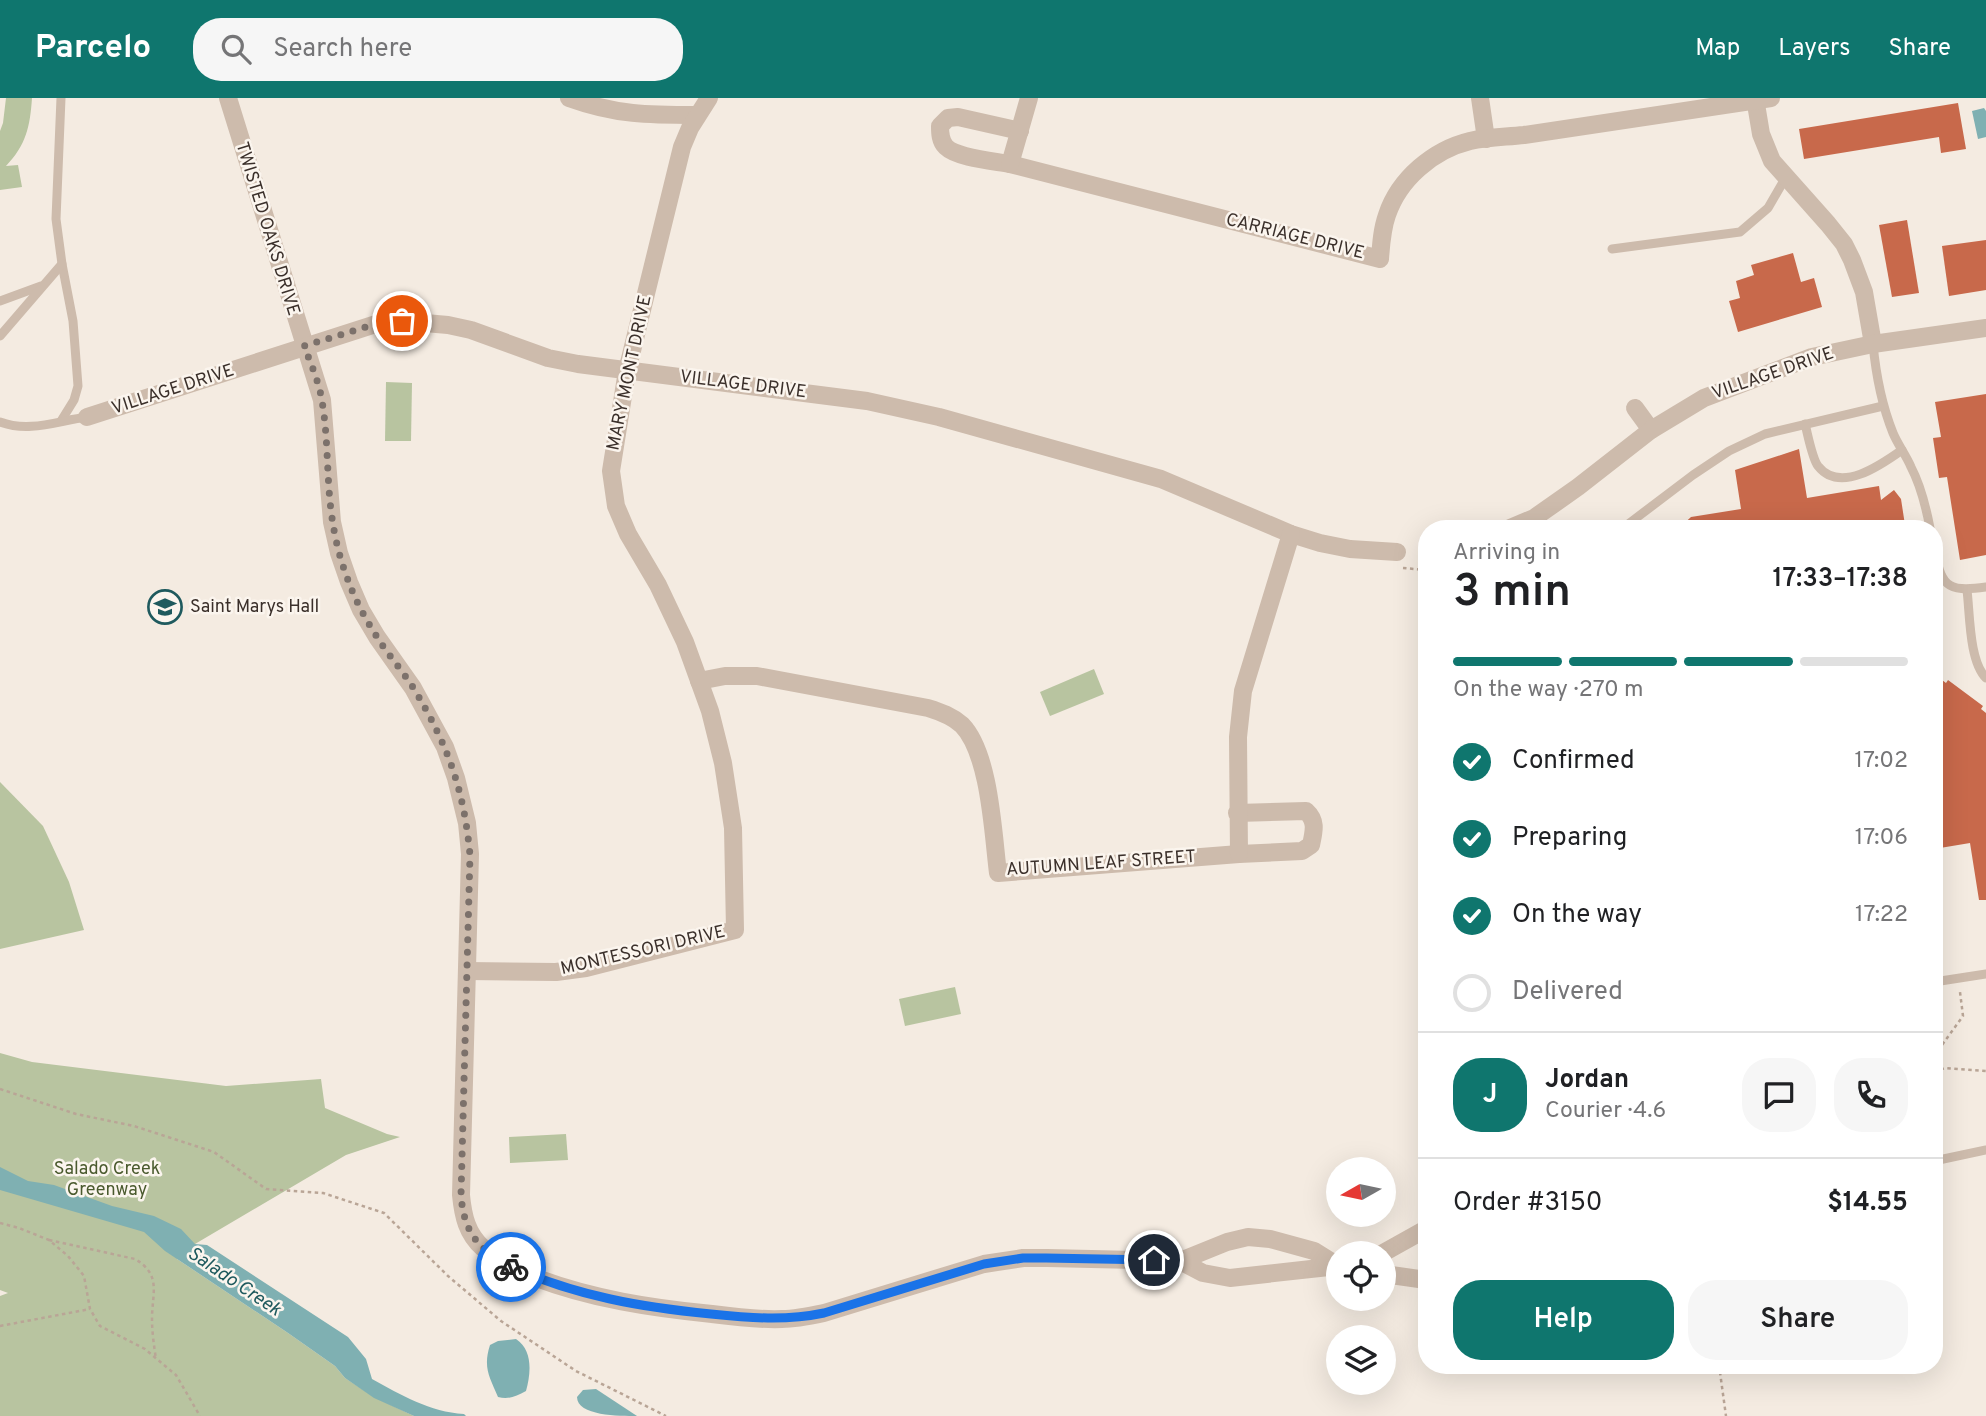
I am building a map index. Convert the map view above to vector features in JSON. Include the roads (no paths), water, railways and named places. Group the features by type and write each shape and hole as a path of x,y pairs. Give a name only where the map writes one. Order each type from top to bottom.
{"street":[{"name":"TWISTED OAKS DRIVE","path":"228,98 322,400 332,522 339,553 361,611 414,688 445,747 467,822 470,855 461,1195 463,1212 471,1233 482,1248 512,1268 558,1286 610,1300 663,1310 779,1320 824,1313 984,1264 1023,1258 1180,1261"},
{"path":"569,98 611,111 697,115"},
{"name":"MARY MONT DRIVE","path":"709,98 697,115 682,146 627,371 611,471 616,506 628,534 658,584 680,630 710,711 723,763 733,828 735,930"},
{"path":"1010,164 1029,98"},
{"path":"1480,98 1486,139"},
{"path":"1761,99 1761,134 1772,161 1828,224 1844,244 1852,260 1864,292 1873,344"},
{"name":"CARRIAGE DRIVE","path":"1020,131 958,117 948,118 940,126 944,145 954,152 1380,259 1387,213 1396,196 1407,179 1437,154 1453,146 1761,99"},
{"name":"VILLAGE DRIVE","path":"87,417 379,323 425,322 471,330 548,358 627,371 867,401 939,416 1161,478 1291,534 1320,543 1350,549 1397,552"},
{"name":"VILLAGE DRIVE","path":"1529,520 1578,487 1651,430 1704,398 1812,357 1873,344 1986,328"},
{"path":"1634,408 1651,430"},
{"path":"1239,854 1237,813 1242,691 1291,534"},
{"name":"AUTUMN LEAF STREET","path":"699,681 725,676 757,676 928,708 953,718 970,736 981,761 998,873 1302,851 1311,845 1313,817 1306,811 1237,813"},
{"name":"MONTESSORI DRIVE","path":"467,971 556,972 586,968 735,930"},
{"path":"1396,1246 1418,1233"},
{"path":"1180,1261 1227,1242 1248,1237 1270,1239 1314,1251 1326,1258"},
{"path":"1180,1261 1203,1273 1230,1278 1326,1267"},
{"path":"1396,1275 1418,1278"}],"lane":[{"path":"61,98 56,219 73,321 78,386 74,400 61,421"},
{"path":"1612,249 1740,232 1768,208 1786,177"},
{"path":"0,336 62,264"},
{"path":"0,301 43,286"},
{"path":"1873,344 1877,383 1883,405 1895,437 1913,469 1928,520"},
{"path":"1634,520 1729,451 1765,434 1883,405"},
{"path":"0,422 12,427 42,427 87,417"},
{"path":"1805,424 1816,465 1828,475 1852,477 1878,467 1902,450"},
{"path":"1943,579 1952,588 1967,590 1986,587"},
{"path":"1967,590 1974,652 1981,673 1986,678"},
{"path":"1943,980 1986,974"},
{"path":"1943,1159 1986,1150"}],"water":[{"path":"1984,108 1986,137 1978,139 1972,111"},
{"name":"Salado Creek","path":"0,1167 28,1181 54,1185 112,1206 154,1216 181,1229 195,1244 207,1245 348,1337 366,1359 372,1379 405,1397 439,1410 466,1416 414,1416 374,1398 345,1378 335,1366 165,1251 144,1232 0,1190"},
{"path":"516,1339 528,1356 530,1370 526,1391 509,1398 498,1397 487,1366 490,1345"},
{"path":"596,1389 637,1416 600,1414 584,1408 577,1397 583,1390"}],"place":[{"name":"Saint Marys Hall","path":"165,607"}],"park label":[{"name":"Salado Creek Greenway","path":"107,1179"}]}
